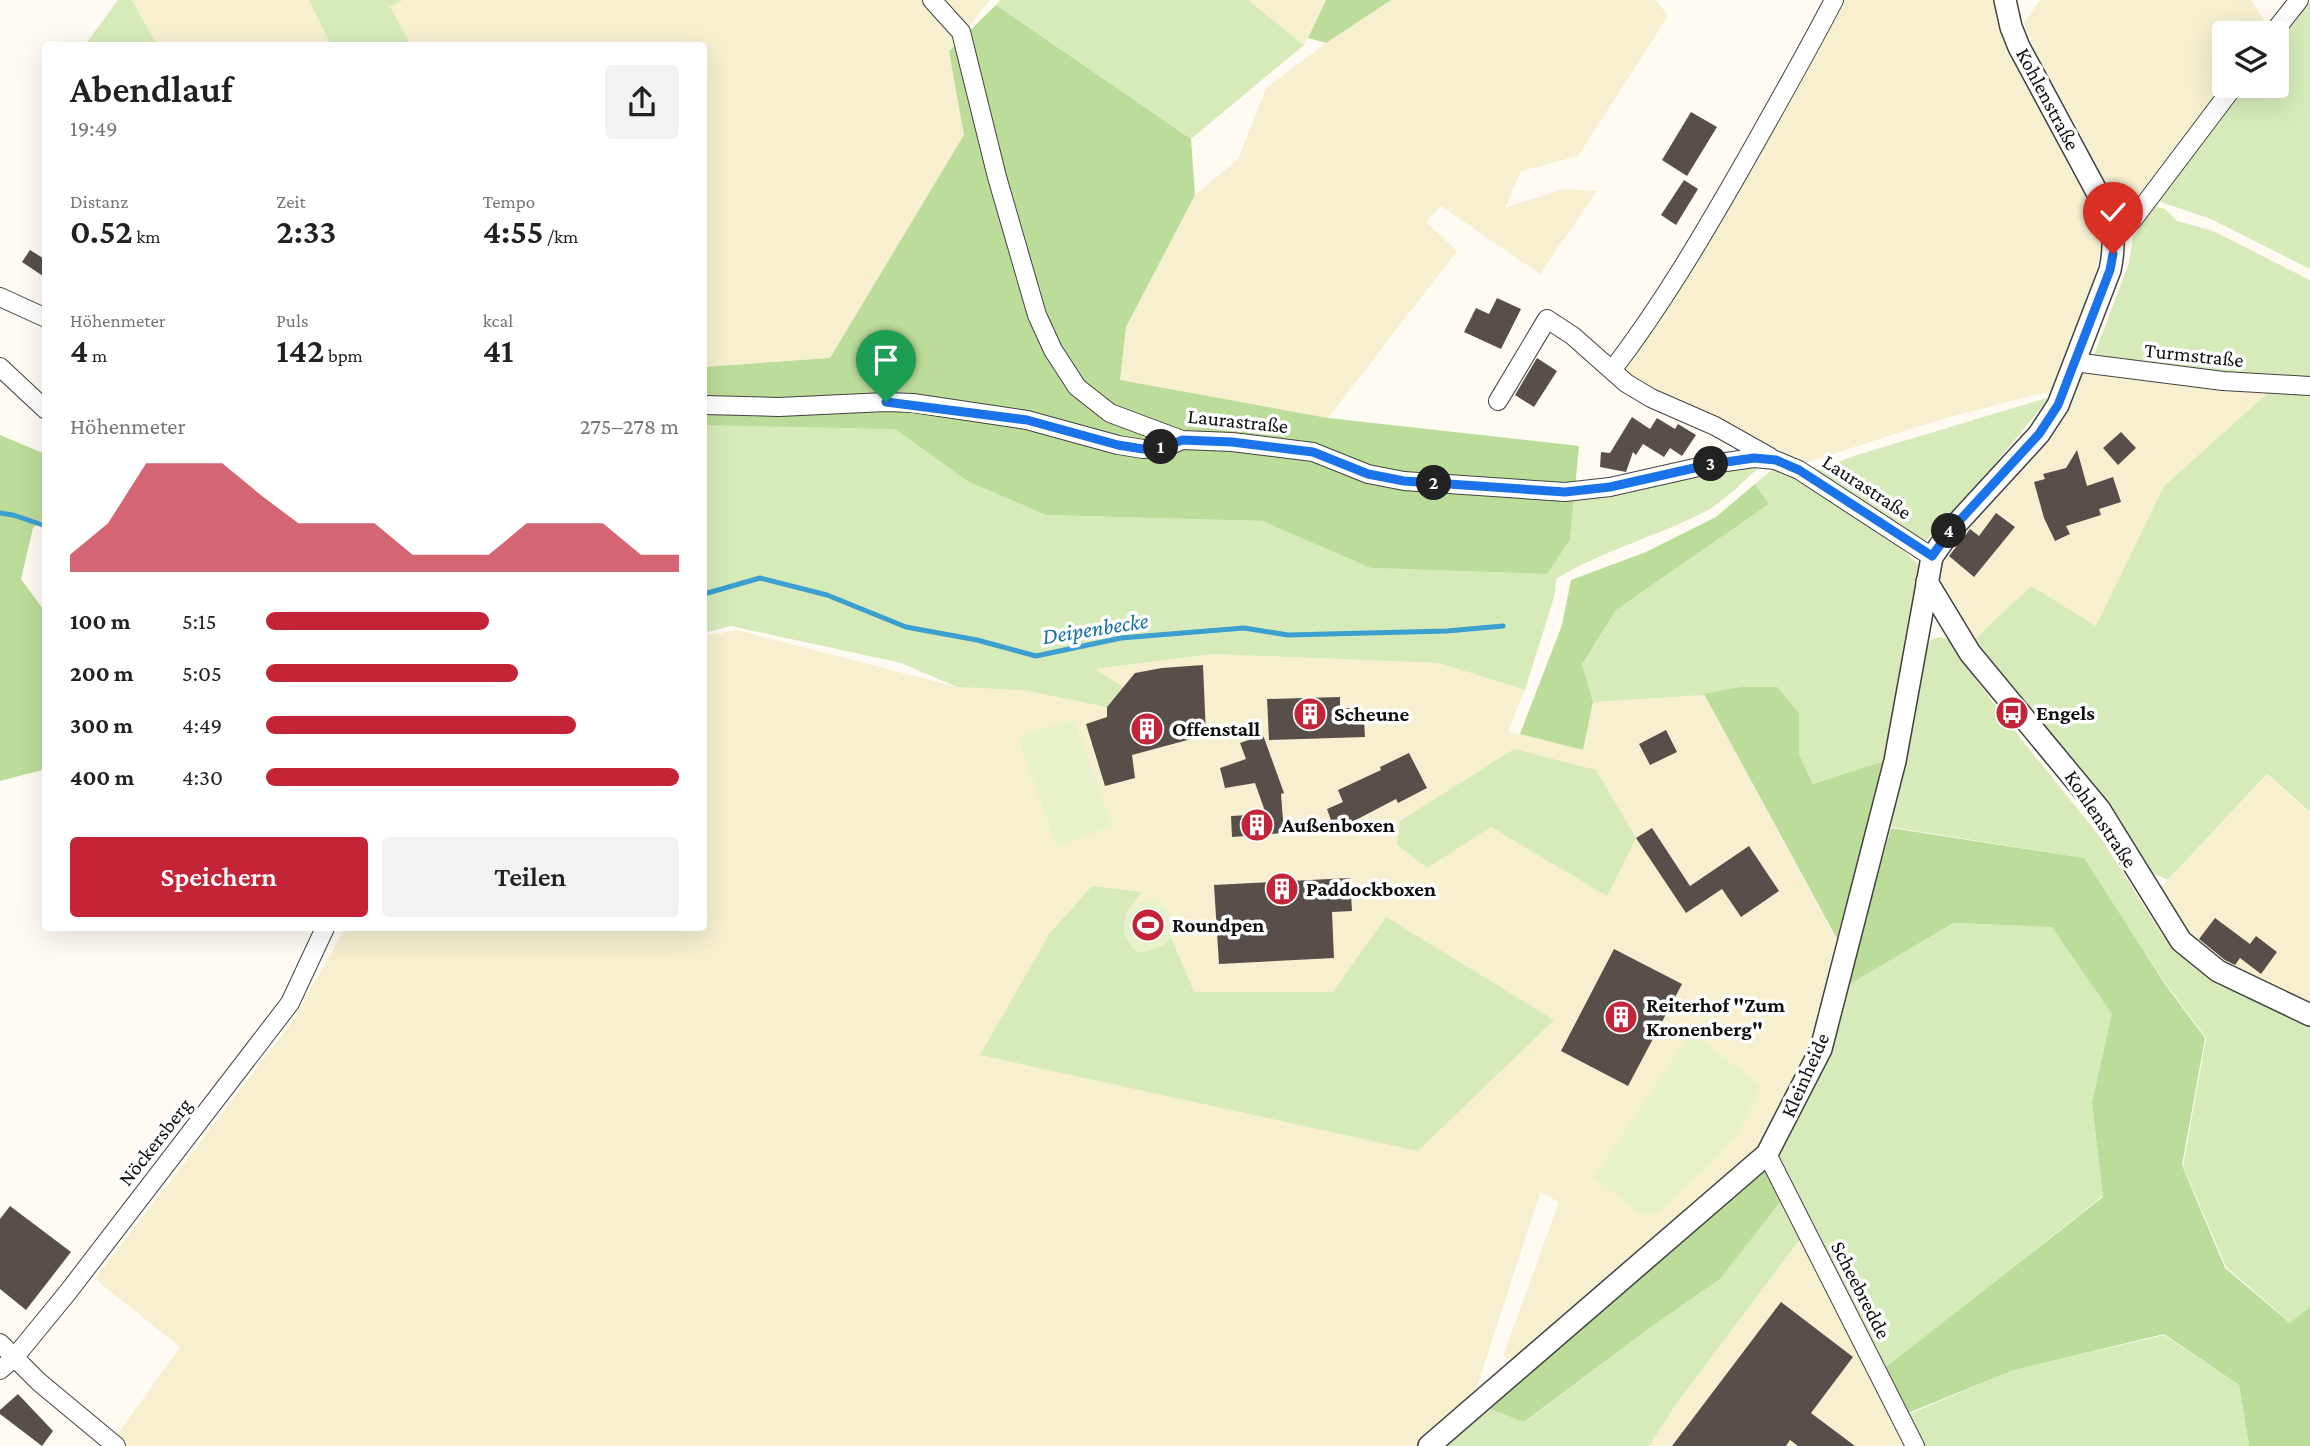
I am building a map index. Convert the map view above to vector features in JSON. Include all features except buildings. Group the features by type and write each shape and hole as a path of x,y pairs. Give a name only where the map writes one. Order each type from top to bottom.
{"street":[{"name":"Laurastraße","path":"932,0 961,32 999,188 1037,315 1053,350 1076,387 1110,413 1182,440 1232,442 1313,452 1368,474 1404,481 1565,492 1610,487 1712,464 1754,458 1776,460"},
{"path":"1613,369 1643,330 1705,231 1833,0"},
{"name":"Kohlenstraße","path":"1932,556 1950,531 2039,434 2058,405 2110,270 2113,254 2114,234 2105,207 2019,47 2011,27 2006,0"},
{"path":"2282,21 2299,0"},
{"path":"2114,234 2132,221 2225,98"},
{"path":"0,297 42,316"},
{"name":"Laurastraße","path":"1498,401 1547,319 1573,336 1626,383 1651,398 1715,426 1799,470 1932,556"},
{"name":"Turmstraße","path":"2074,362 2223,381 2310,386"},
{"path":"0,367 42,406"},
{"path":"707,405 779,407 900,402 1027,420 1118,445 1143,449 1166,447 1182,440"},
{"name":"Kleinheide","path":"1429,1446 1767,1154 1821,1049 1895,761 1932,556"},
{"name":"Kohlenstraße","path":"1927,582 1970,653 2100,810 2181,941 2218,971 2310,1015"},
{"name":"Nöckersberg","path":"7,1364 68,1292 290,1003 324,931"},
{"name":"Scheebredde","path":"1767,1154 1915,1446"},
{"path":"0,1343 7,1364 116,1446"}],"shaded area":[{"path":"132,0 309,0 330,42 155,42"},
{"path":"403,0 990,0 949,51 965,135 830,358 707,367 707,42 409,42 389,7"},
{"path":"1248,0 1326,0 1304,45"},
{"path":"1391,0 1656,0 1668,16 1578,156 1521,171 1505,208 1564,189 1597,191 1540,274 1441,206 1426,222 1457,251 1328,418 1119,381 1126,327 1195,195 1238,159 1266,88 1326,43"},
{"path":"1842,0 1998,0 2004,36 2070,169 2088,198 2101,249 2081,332 2051,391 1942,419 1802,464 1773,447 1654,396 1632,382 1623,367"},
{"path":"2040,0 2251,0 2264,21 2212,21 2212,98 2215,98 2123,219 2036,53 2024,22"},
{"path":"2079,370 2271,390 2164,486 2096,627 2031,586 1975,639 1937,583 1941,553 2056,429"},
{"path":"737,630 957,687 1212,654 1439,663 1525,690 1508,731 1583,750 1593,702 1704,694 1836,939 1809,1051 1758,1148 1513,1363 1503,1356 1559,1202 1534,1189 1540,1193 1474,1396 1418,1446 109,1446 180,1347 95,1279 292,1022 343,931 707,931 707,635"},
{"path":"2267,775 2310,813 2310,1004 2240,974 2202,949 2173,914 2159,890"},
{"path":"1801,1238 1909,1446 1649,1446 1677,1403"}],"green space":[{"path":"118,0 132,0 155,42 87,42"},
{"path":"309,0 403,0 390,7 409,42 330,42"},
{"path":"1000,0 1248,0 1304,45 1191,139 996,5"},
{"path":"1326,0 1391,0 1326,43 1308,38"},
{"path":"2310,2 2310,269 2211,219 2158,201 2238,98 2289,98 2289,30"},
{"path":"996,5 1191,139 1195,195 1126,327 1120,380 1328,418 1579,446 1570,540 1547,574 1371,568 1262,521 1046,515 967,481 895,429 707,425 707,367 830,358 964,135 949,51"},
{"path":"2154,206 2165,209 2177,221 2213,231 2310,280 2310,381 2103,362 2094,355 2129,263 2133,237"},
{"path":"2271,390 2310,391 2310,812 2267,774 2168,880 2148,871 1975,639 2031,586 2096,626 2164,486"},
{"path":"2050,397 1990,470 1926,541 1814,471 1857,455"},
{"path":"707,420 895,429 967,481 1046,515 1262,521 1371,568 1547,574 1570,540 1574,498 1762,465 1708,510 1556,579 1555,594 1525,690 1439,663 1212,654 1095,669 1124,687 1107,707 1023,690 957,687 901,663 731,626 707,632"},
{"path":"0,435 42,453 42,520 33,528 21,579 42,608 42,770 0,781"},
{"path":"1774,468 1841,505 1888,536 1921,567 1884,761 1813,784 1799,754 1799,713 1739,687 1703,695 1593,702 1582,666 1616,610 1769,504 1755,484"},
{"path":"1755,484 1769,504 1616,610 1582,665 1593,702 1583,750 1520,734 1562,625 1571,580 1646,552 1716,517"},
{"path":"1932,639 1948,639 2022,740 2101,838 2163,936 2211,981 2310,1025 2310,1307 2291,1323 2226,1267 2183,1166 2206,1038 2168,987 2083,858 1891,827 1925,647"},
{"path":"1739,687 1777,687 1799,713 1799,754 1813,784 1884,761 1837,939 1704,694"},
{"path":"1074,720 1113,826 1056,846 1018,736"},
{"path":"1514,749 1596,770 1636,838 1607,896 1491,827 1427,868 1397,845 1400,821"},
{"path":"1891,828 2084,858 2167,987 2205,1038 2182,1165 2225,1268 2290,1323 2310,1307 2310,1446 2249,1446 2239,1385 2164,1334 2014,1370 1903,1415 1881,1371 2103,1197 2092,1103 2112,1014 2052,927 1954,923 1846,986"},
{"path":"1092,886 1142,892 1127,911 1162,947 1170,935 1194,992 1333,992 1386,917 1554,1020 1418,1151 980,1055 1050,933"},
{"name":"Roundpen","path":"1156,901 1171,919 1171,935 1159,947 1137,952 1124,933 1127,911 1142,902"},
{"path":"1955,923 2054,927 2113,1015 2092,1103 2103,1196 1882,1371 1773,1155 1845,986"},
{"path":"1691,1032 1761,1086 1741,1127 1715,1160 1657,1214 1639,1214 1595,1177"},
{"path":"1765,1168 1782,1200 1720,1279 1524,1422 1490,1409"},
{"path":"1782,1200 1801,1238 1677,1403 1649,1446 1446,1446 1490,1409 1525,1422 1720,1279"},
{"path":"2164,1335 2239,1385 2249,1446 1920,1446 1904,1416 2014,1370"}],"waterway":[{"name":"Deipenbecke","path":"0,513 42,525"},
{"name":"Deipenbecke","path":"707,593 760,578 827,595 906,627 977,640 1036,656 1121,638 1244,628 1288,635 1447,631 1503,626"}],"place":[{"name":"Engels","path":"2012,713"},
{"name":"Scheune","path":"1310,714"},
{"name":"Offenstall","path":"1147,729"},
{"name":"Außenboxen","path":"1257,825"},
{"name":"Paddockboxen","path":"1282,889"},
{"name":"Roundpen","path":"1148,925"},
{"name":"Reiterhof \"Zum Kronenberg\"","path":"1621,1017"}],"route":[{"path":"886,402 1027,420 1118,445 1143,449 1166,447 1182,440 1232,442 1313,452 1368,474 1404,481 1565,492 1610,487 1712,464 1754,458 1776,460 1799,470 1932,556 1950,531 2039,434 2058,405 2110,270 2113,254"}]}
